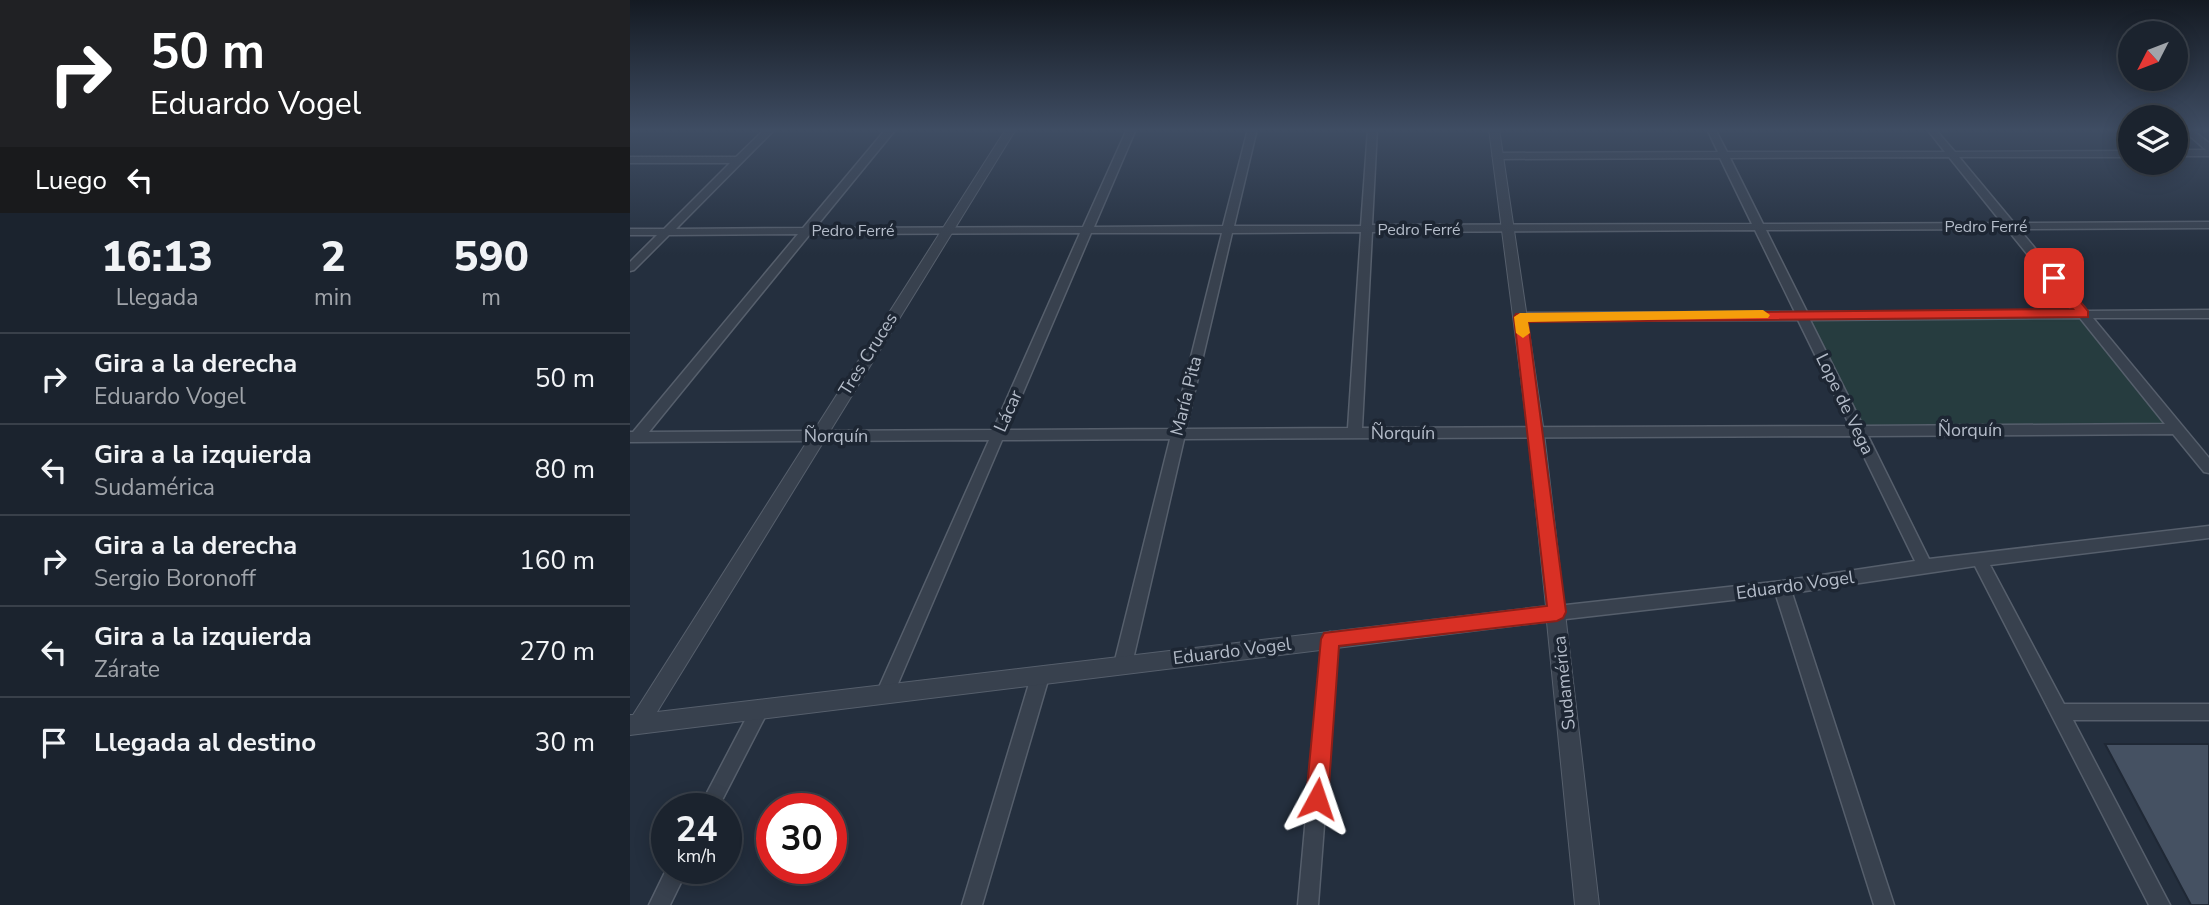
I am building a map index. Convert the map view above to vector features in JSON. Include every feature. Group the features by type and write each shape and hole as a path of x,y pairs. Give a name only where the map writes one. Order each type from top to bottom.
{"street":[{"path":"630,268 728,171"},
{"path":"633,440 855,171"},
{"name":"Tres Cruces","path":"635,724 983,171"},
{"name":"Lácar","path":"885,694 1112,171"},
{"name":"María Pita","path":"1123,664 1241,171"},
{"path":"1355,433 1370,171"},
{"name":"Sudamérica","path":"1500,171 1536,433 1587,905"},
{"name":"Lope de Vega","path":"1732,171 1925,566"},
{"path":"1966,171 2209,468"},
{"name":"Pedro Ferré","path":"630,232 2209,225"},
{"path":"1520,317 2209,314"},
{"name":"Ñorquín","path":"633,440 817,436 2176,429"},
{"name":"Eduardo Vogel","path":"635,724 1040,677 1123,664 1557,612 1782,588 1925,566 2209,532"},
{"path":"1980,561 2160,905"},
{"path":"1782,588 1884,905"},
{"path":"1308,905 1330,639"},
{"path":"972,905 1040,677"},
{"path":"716,793 759,711"},
{"path":"2061,712 2209,712"},
{"path":"659,905 670,884"}],"green space":[{"path":"1802,314 2083,314 2176,429 1857,431"}],"building":[{"path":"2105,744 2209,744 2209,905 2191,905"}],"slow traffic":[{"path":"1523,333 1520,317 1763,315"}],"route":[{"path":"1317,799 1330,639 1557,612 1520,317 2083,314 2054,278"}]}
